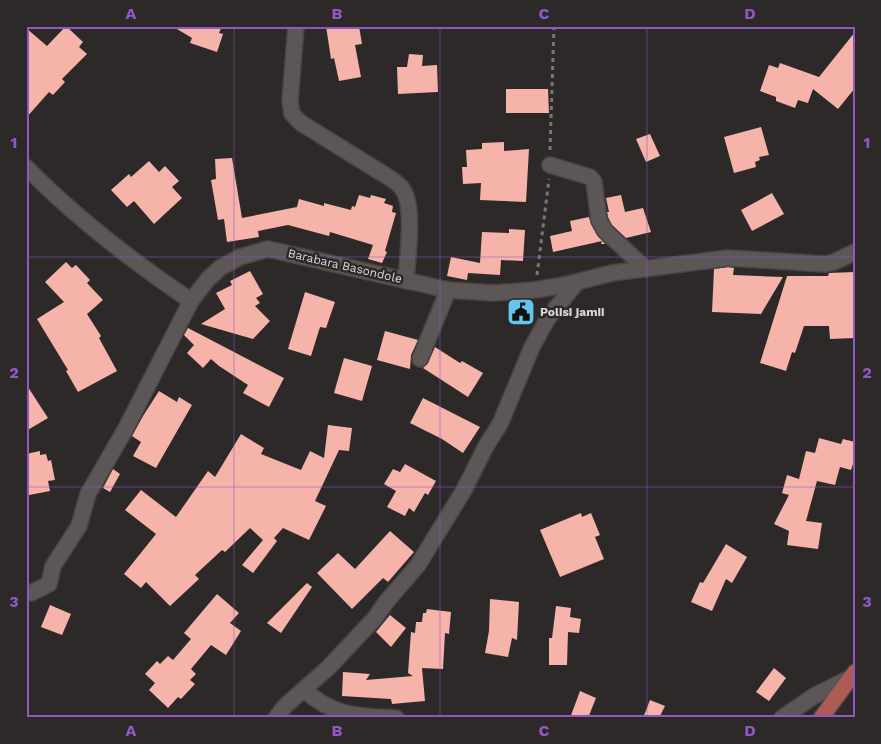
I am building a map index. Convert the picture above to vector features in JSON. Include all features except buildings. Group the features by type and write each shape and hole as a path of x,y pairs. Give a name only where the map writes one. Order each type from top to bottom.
{"main road":[{"path":"821,718 852,676"}],"street":[{"path":"296,26 290,101 292,114 301,123 398,184 404,192 409,214 406,281"},
{"path":"550,165 590,177 594,182 599,220 605,231 646,269"},
{"path":"26,167 88,225 143,269 191,301"},
{"name":"Barabara Basondole","path":"26,593 31,593 49,584 53,566 79,526 88,494 125,430 191,301 208,279 220,268 240,257 268,249 448,290 494,293 535,290 612,273 728,258 826,264 855,252"},
{"path":"276,718 284,707 329,667 375,618 418,565 450,514 476,469 486,446 500,424 532,347 548,318 577,282"},
{"path":"420,360 448,290"},
{"path":"782,718 814,696 852,676"},
{"path":"304,690 316,701 352,716 396,718"}],"place":[{"name":"Polisi jamii","path":"521,312"}]}
